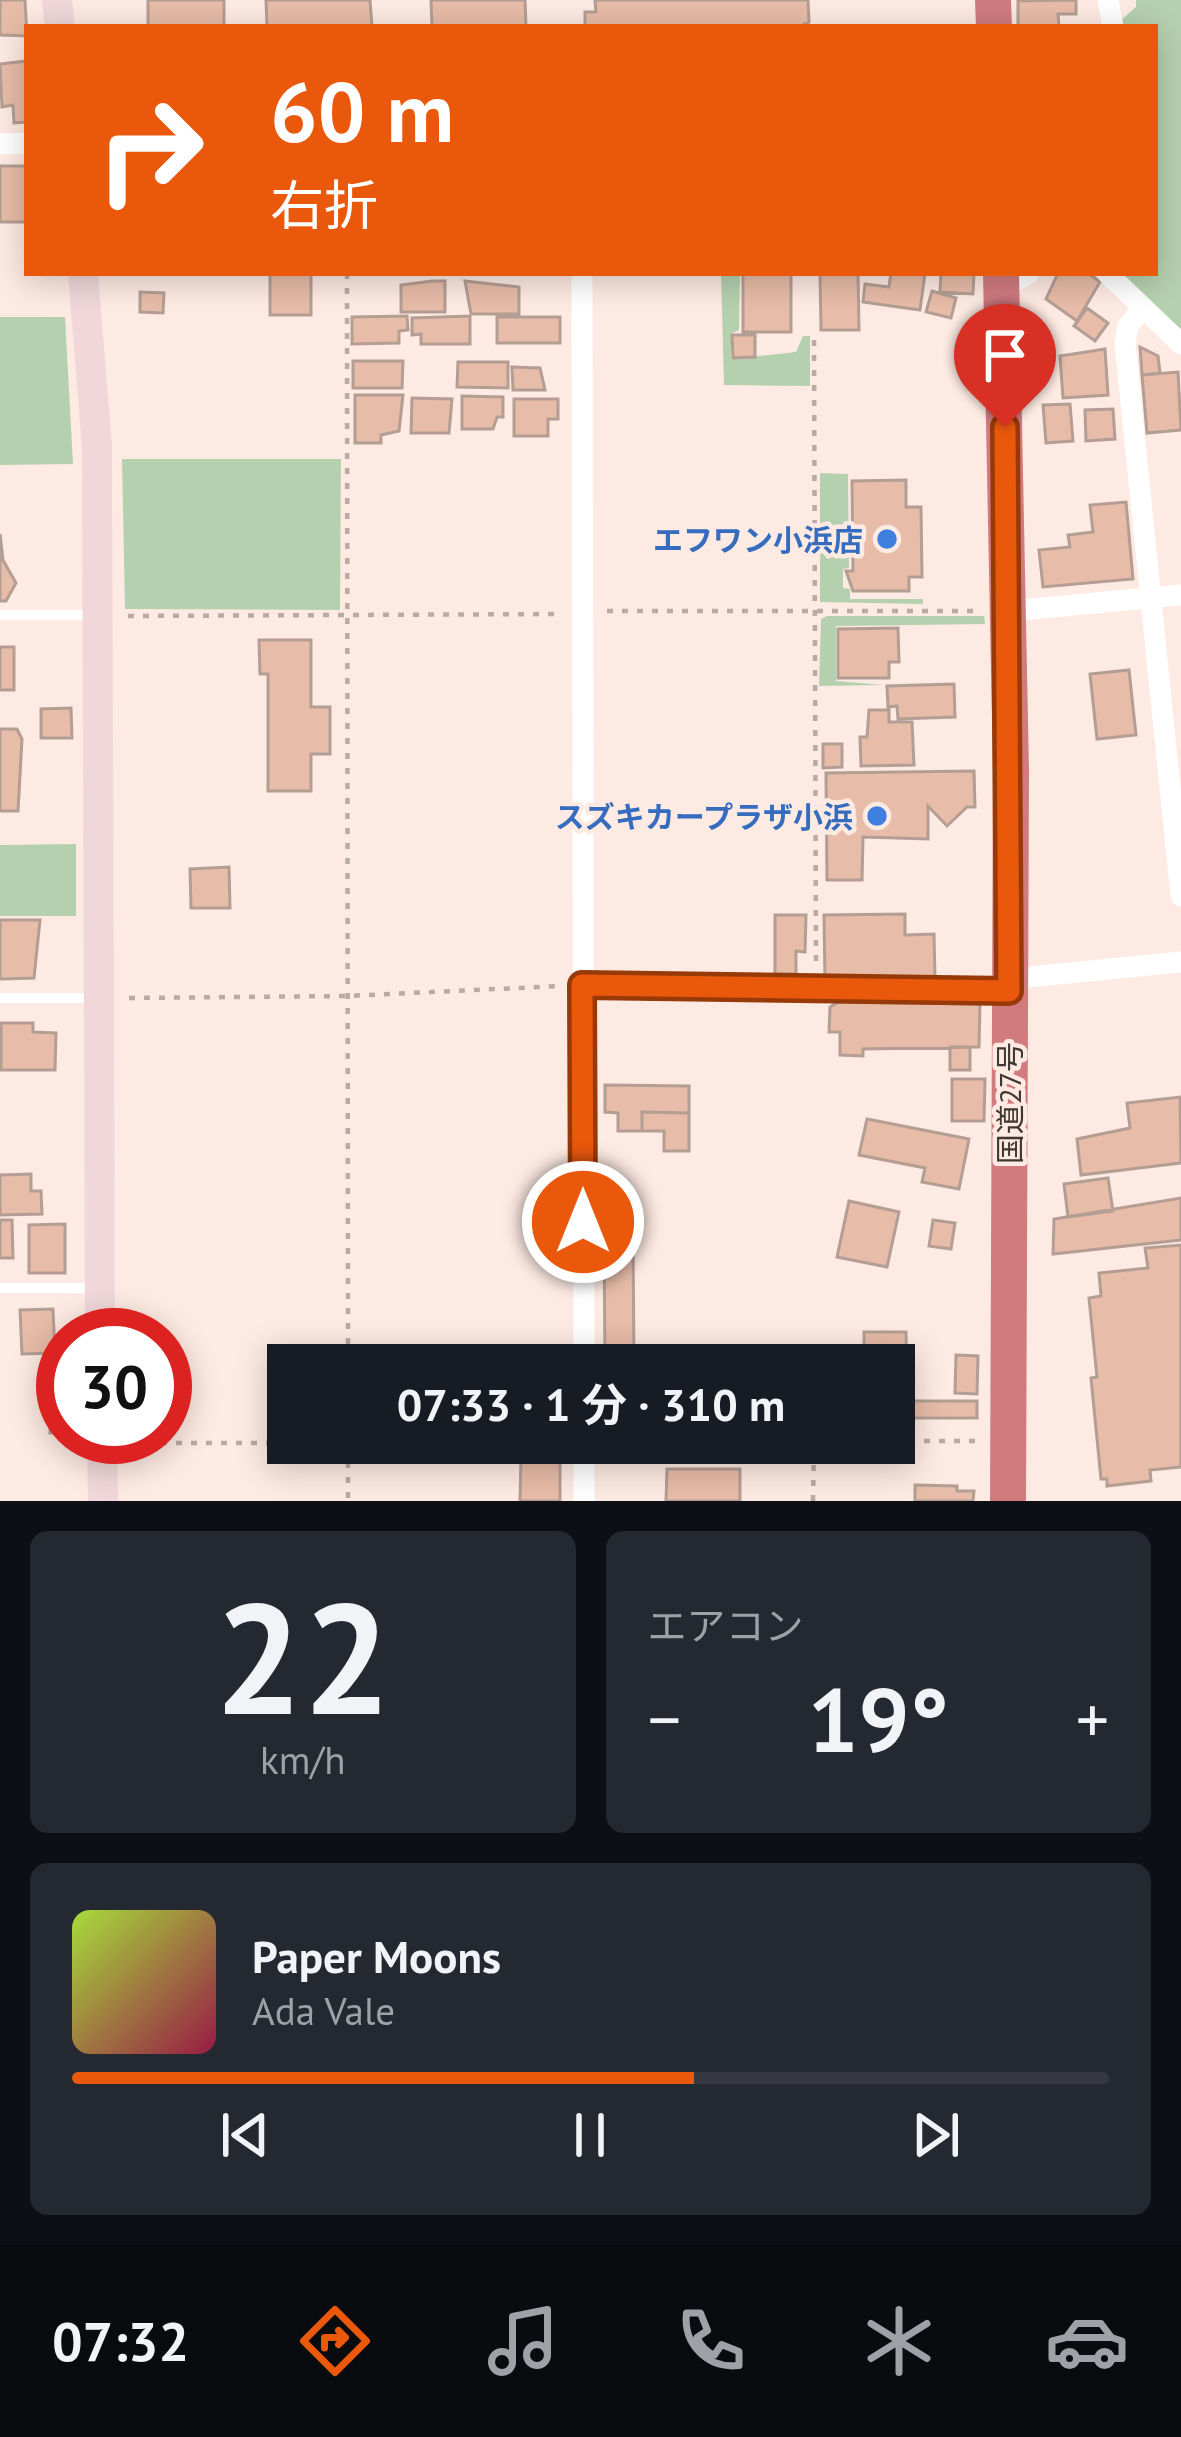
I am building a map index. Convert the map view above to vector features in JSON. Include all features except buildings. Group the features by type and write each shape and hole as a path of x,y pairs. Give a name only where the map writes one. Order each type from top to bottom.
{"highway":[{"name":"国道27号","path":"1008,1501 1011,278"}],"street":[{"path":"83,276 97,448 99,1308"},
{"path":"582,276 584,1344"},
{"path":"1110,276 1181,344"},
{"path":"1141,310 1125,333 1181,896"},
{"path":"1010,611 1181,596"},
{"path":"582,985 1009,985 1181,962"},
{"path":"102,1464 103,1501"},
{"path":"584,1464 584,1501"}],"lane":[{"path":"0,615 98,615"},
{"path":"0,998 99,998"},
{"path":"0,1288 99,1288"}],"path":[{"path":"347,276 348,1344"},
{"path":"814,340 816,988"},
{"path":"98,615 1010,611"},
{"path":"99,998 346,996 582,985"},
{"path":"192,1441 267,1442"},
{"path":"915,1442 1009,1444"},
{"path":"348,1464 348,1501"},
{"path":"814,1464 814,1501"}],"green space":[{"path":"1136,0 1181,0 1181,329 1143,299 1124,276 1158,276 1158,24 1119,24 1136,7"},
{"path":"721,276 740,276 739,330 731,334 731,359 796,352 803,336 810,336 810,386 724,385"},
{"path":"0,317 65,317 73,464 0,465"},
{"path":"122,459 341,459 340,610 125,609"},
{"path":"820,473 848,474 849,568 843,569 843,588 850,589 850,599 923,599 923,604 820,602"},
{"path":"984,616 985,624 836,626 836,681 884,685 819,686 821,619"},
{"path":"76,844 76,916 0,916 0,845"}],"place":[{"name":"エフワン小浜店","path":"887,539"},
{"name":"スズキカープラザ小浜","path":"877,816"}],"route":[{"path":"583,1222 582,985 1009,991 1010,611 1005,427"}]}
